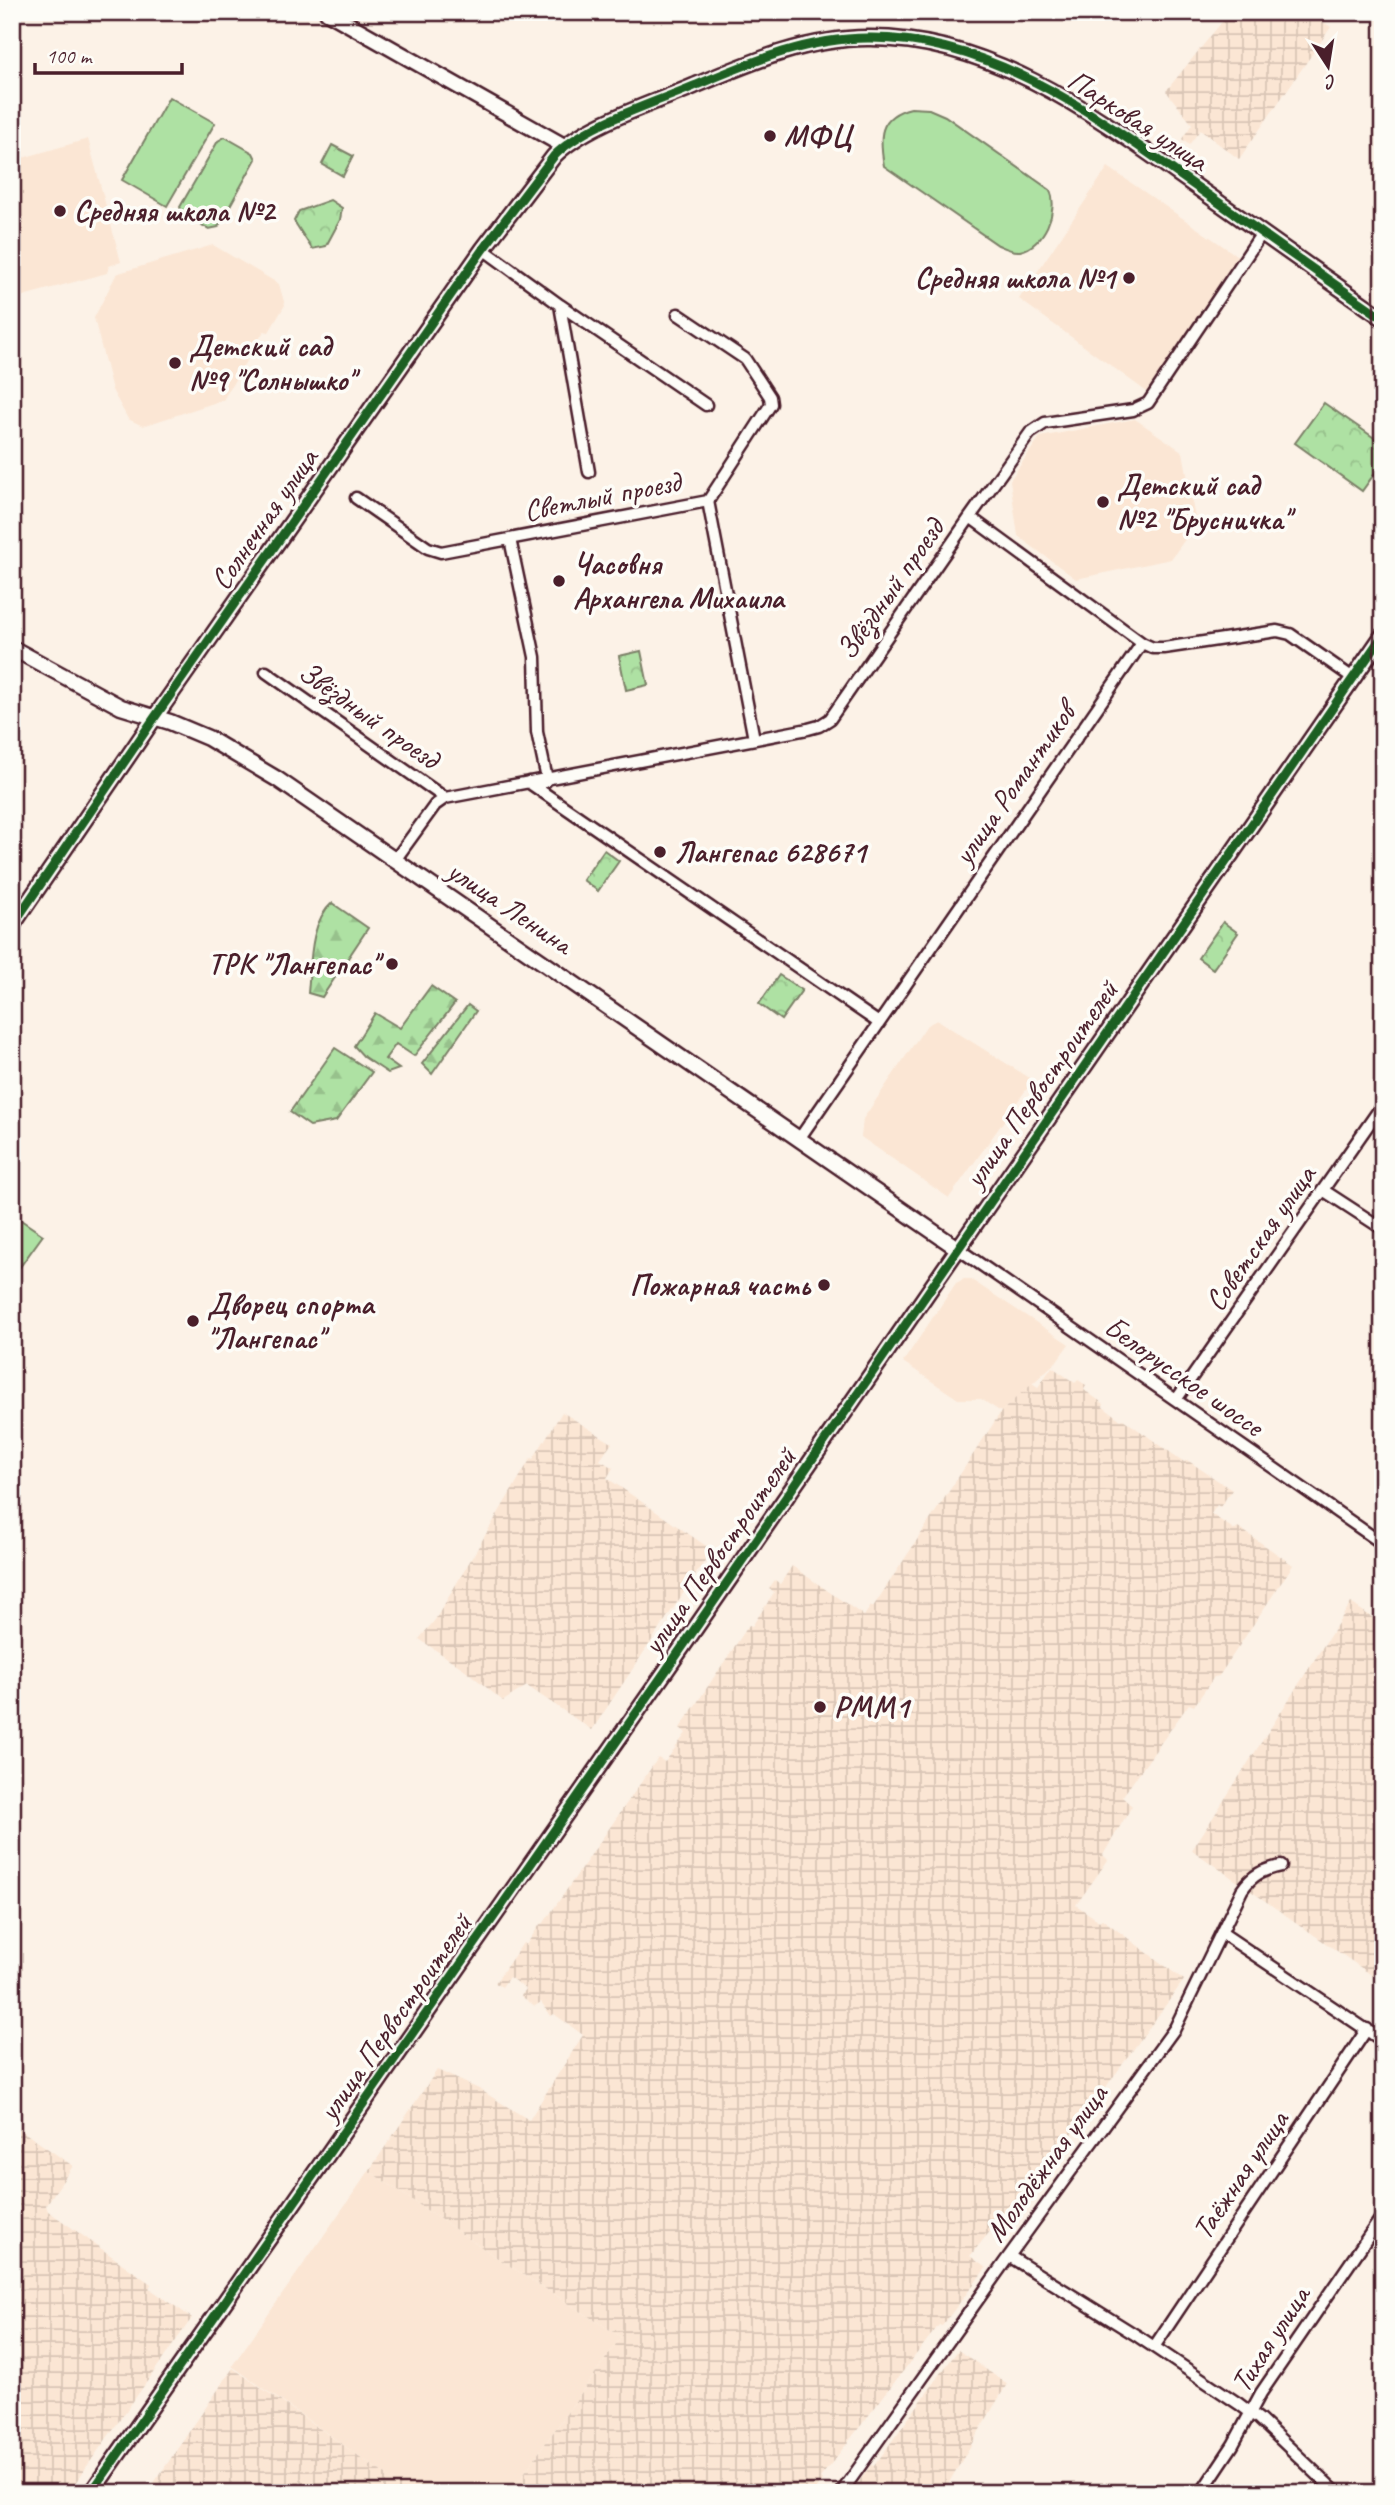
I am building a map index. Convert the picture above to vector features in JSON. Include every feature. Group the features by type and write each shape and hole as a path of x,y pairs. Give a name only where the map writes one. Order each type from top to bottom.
{"street":[{"path":"327,12 564,146"},
{"name":"Парковая улица","path":"564,146 579,136 621,117 791,49 848,39 914,40 987,60 1064,99 1112,129 1383,318"},
{"name":"Солнечная улица","path":"12,926 483,249 564,146"},
{"name":"Звёздный проезд","path":"396,860 435,805 445,798 819,726 830,719 1030,433 1045,424 1133,410 1148,403 1262,233"},
{"path":"483,249 706,405"},
{"name":"Светлый проезд","path":"560,305 589,472"},
{"name":"Светлый проезд","path":"356,498 434,551 708,502 771,404 770,397 745,359 678,314"},
{"path":"708,502 754,739"},
{"path":"970,517 1142,643 1153,648 1277,631 1290,634 1353,678"},
{"path":"510,538 535,657 537,732 547,779 541,791"},
{"name":"улица Первостроителей","path":"91,2493 466,1958 1383,635"},
{"name":"улица Романтиков","path":"799,1139 1142,643"},
{"name":"улица Ленина","path":"12,648 121,707 183,726 234,752 396,860 957,1248"},
{"name":"Звёздный проезд","path":"266,672 445,798"},
{"path":"528,782 879,1023"},
{"name":"Советская улица","path":"1176,1399 1383,1104"},
{"path":"1323,1190 1383,1229"},
{"name":"Белорусское шоссе","path":"957,1248 1383,1544"},
{"name":"Молодёжная улица","path":"841,2493 1175,2028 1250,1878 1266,1869 1282,1866"},
{"path":"1222,1933 1383,2041"},
{"name":"Таёжная улица","path":"1154,2347 1367,2029"},
{"name":"Тихая улица","path":"1201,2493 1233,2445 1261,2393 1383,2215"},
{"path":"1009,2256 1154,2347 1250,2412 1338,2493"}],"shaded area":[{"path":"1230,12 1308,12 1331,27 1239,159 1200,130 1189,145 1182,139 1192,124 1166,91"},
{"name":"Средняя школа №2","path":"88,139 121,262 109,266 107,273 12,299 12,161"},
{"name":"Средняя школа №1","path":"1108,167 1239,257 1147,392 1019,299"},
{"name":"Детский сад №9 \"Солнышко\"","path":"213,245 279,284 285,305 269,332 264,331 223,400 143,426 128,419 112,390 94,318 119,273"},
{"name":"Детский сад №2 \"Брусничка\"","path":"1135,419 1183,452 1196,524 1171,559 1076,579 1018,536 1010,480 1040,437"},
{"path":"937,1020 1033,1080 949,1198 861,1137 863,1119 927,1025"},
{"path":"970,1279 1069,1344 1056,1362 1001,1412 981,1399 958,1399 903,1362 956,1283"},
{"path":"1052,1367 1075,1383 1078,1380 1086,1385 1084,1390 1121,1420 1232,1490 1220,1507 1217,1505 1211,1514 1235,1530 1238,1527 1293,1565 1219,1676 1214,1677 1194,1706 1189,1704 1122,1797 1132,1806 1103,1855 1108,1860 1076,1905 1099,1921 1102,1919 1184,1980 1009,2220 1011,2222 1002,2236 992,2229 970,2256 986,2268 820,2478 822,2480 813,2493 510,2493 621,2337 369,2171 437,2070 479,2089 529,2120 583,2035 554,2014 551,2016 541,2002 535,2006 521,1996 526,1989 509,1977 502,1987 495,1983 523,1943 526,1945 541,1923 543,1924 658,1758 665,1762 686,1733 680,1728 749,1625 752,1626 770,1599 774,1592 769,1588 775,1580 780,1584 792,1566 864,1616 871,1606 873,1607 1001,1412 1032,1383 1038,1387"},
{"path":"562,1412 612,1443 600,1460 613,1468 607,1478 712,1550 592,1730 527,1686 503,1701 464,1669 419,1639 435,1620 531,1458 533,1459"},
{"path":"1351,1603 1383,1625 1383,1983 1192,1850"},
{"path":"12,2124 73,2166 46,2205 48,2211 151,2284 149,2288 192,2318 68,2493 12,2493"},
{"path":"369,2171 621,2337 510,2493 411,2493 232,2366"},
{"path":"958,2350 1007,2384 945,2493 851,2493 871,2465 874,2466"},
{"path":"233,2368 393,2480 411,2493 147,2493"}],"green space":[{"path":"169,97 215,123 167,206 122,180"},
{"path":"911,108 929,109 945,116 1050,190 1051,217 1036,242 1020,251 998,245 884,166 881,146 883,129 892,116"},
{"path":"225,137 253,153 256,159 218,227 209,229 185,216 180,207 218,141"},
{"path":"332,145 353,156 343,176 322,164"},
{"path":"330,200 342,208 340,220 326,246 312,249 294,221 299,211"},
{"path":"1324,403 1383,444 1383,462 1362,491 1295,443"},
{"path":"641,651 648,685 626,690 619,656"},
{"path":"604,850 619,861 598,891 583,880"},
{"path":"332,903 368,928 322,997 308,993 311,957 319,922"},
{"path":"1223,922 1238,933 1213,969 1198,958"},
{"path":"779,975 802,990 781,1020 759,1004"},
{"path":"431,986 455,1003 414,1056 396,1044 385,1059 399,1069 388,1073 364,1057 354,1046 375,1013 400,1028"},
{"path":"468,1005 476,1011 432,1074 422,1064"},
{"path":"335,1048 372,1072 336,1121 310,1126 290,1112"},
{"path":"12,1214 43,1235 17,1271 12,1267"}],"cycle path":[{"path":"12,926 483,249 554,156 583,134 620,116 759,60 803,46 871,38 917,42 962,52 1047,88 1087,112 1383,318"},
{"path":"91,2493 665,1672 1383,635"}],"place":[{"name":"МФЦ","path":"770,136"},
{"name":"Средняя школа №2","path":"60,211"},
{"name":"Средняя школа №1","path":"1129,278"},
{"name":"Детский сад №9 \"Солнышко\"","path":"175,363"},
{"name":"Детский сад №2 \"Брусничка\"","path":"1103,502"},
{"name":"Часовня Архангела Михаила","path":"559,581"},
{"name":"Лангепас 628671","path":"660,852"},
{"name":"ТРК \"Лангепас\"","path":"392,964"},
{"name":"Пожарная часть","path":"824,1285"},
{"name":"Дворец спорта \"Лангепас\"","path":"193,1321"},
{"name":"РММ1","path":"820,1707"}]}
